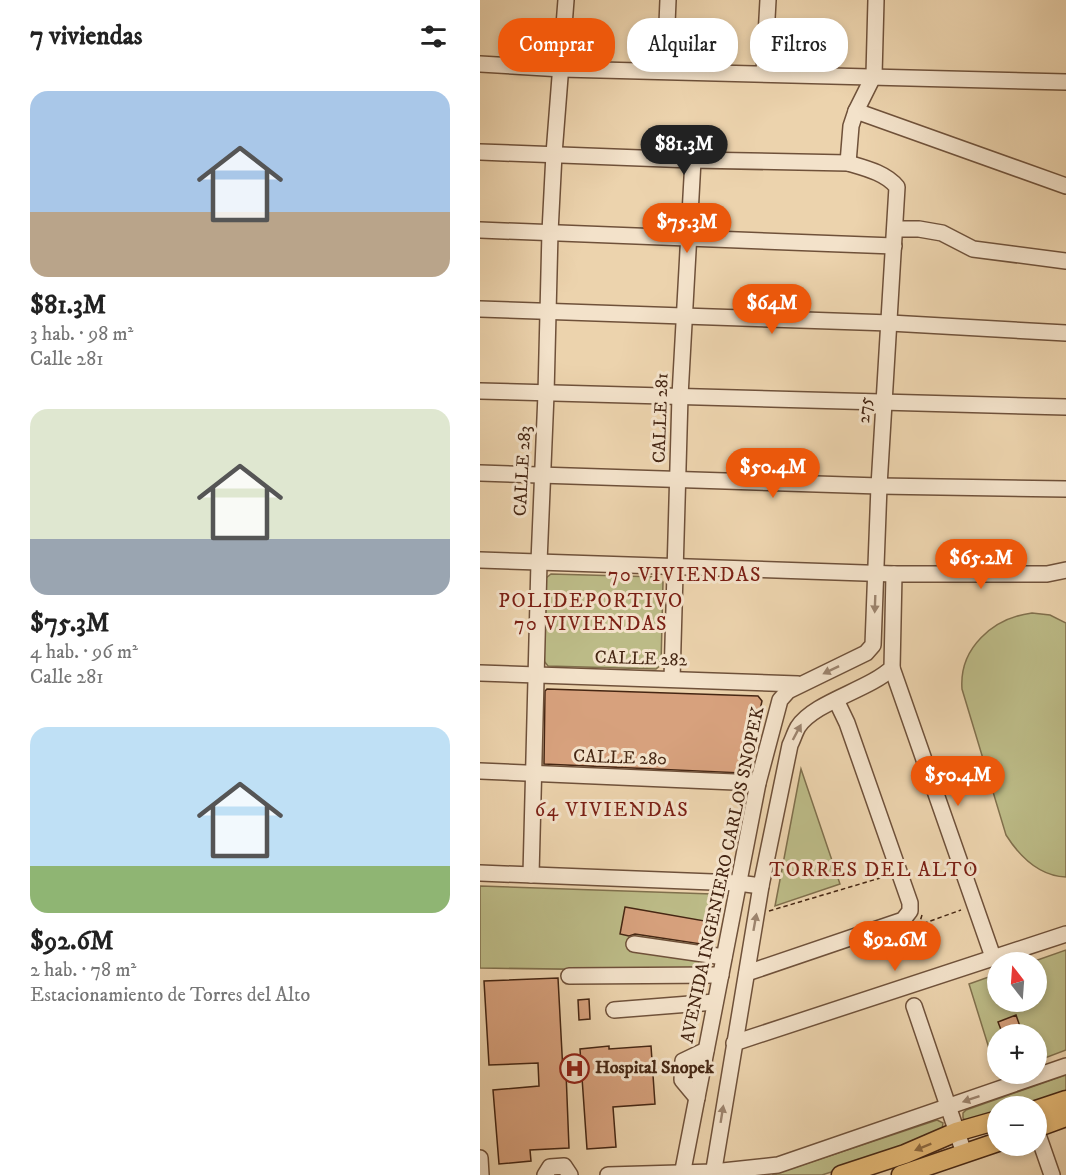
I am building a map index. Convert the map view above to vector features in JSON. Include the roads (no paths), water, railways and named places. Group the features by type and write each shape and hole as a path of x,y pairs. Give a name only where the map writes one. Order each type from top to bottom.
{"main road":[{"path":"1047,1106 1066,1100"},
{"path":"1047,1124 1066,1117"},
{"path":"841,1175 904,1154 956,1132 987,1123"},
{"path":"901,1175 987,1146"}],"street":[{"name":"CALLE 283","path":"565,18 566,0"},
{"path":"667,18 668,0"},
{"path":"764,73 768,0"},
{"path":"480,152 848,163 850,126 874,75 876,0"},
{"path":"480,64 498,65"},
{"name":"CALLE 283","path":"531,875 550,232 562,72"},
{"path":"714,72 1066,82"},
{"path":"856,111 1066,186"},
{"name":"CALLE 281","path":"672,679 680,396 693,160"},
{"name":"275","path":"848,163 868,169 892,181 897,188 879,486 874,635"},
{"path":"895,229 942,233 973,249 1066,261"},
{"path":"480,230 894,246"},
{"path":"480,309 890,323 1066,333"},
{"path":"480,391 1066,407"},
{"path":"480,473 879,486 1066,489"},
{"path":"480,560 894,574 1047,574 1066,570"},
{"path":"894,574 892,668 991,952"},
{"name":"AVENIDA INGENIERO CARLOS SNOPEK","path":"682,1174 758,783 780,700 801,684 866,653 873,645 874,635"},
{"path":"713,1174 762,886 790,745 798,727 808,717 836,700 881,678 892,668"},
{"name":"CALLE 282","path":"480,673 801,684"},
{"path":"747,974 903,920 910,911 910,903 848,723 836,700"},
{"name":"CALLE 280","path":"480,771 758,783"},
{"path":"480,873 738,883 762,886"},
{"path":"1009,952 1066,934"},
{"path":"634,944 724,957"},
{"path":"734,1043 987,959"},
{"path":"569,976 721,975"},
{"path":"614,1010 715,1002"},
{"path":"914,1006 964,1153"},
{"path":"608,1175 713,1174 778,1166 1066,1066"},
{"path":"1046,1156 1052,1175"},
{"path":"480,1158 481,1175"},
{"path":"545,1175 550,1167 564,1166 570,1175"}],"place":[{"name":"Hospital Snopek","path":"574,1068"}],"district":[{"name":"70 VIVIENDAS","path":"685,575"},
{"name":"POLIDEPORTIVO 70 VIVIENDAS","path":"591,612"},
{"name":"64 VIVIENDAS","path":"612,810"},
{"name":"TORRES DEL ALTO","path":"874,870"}]}
